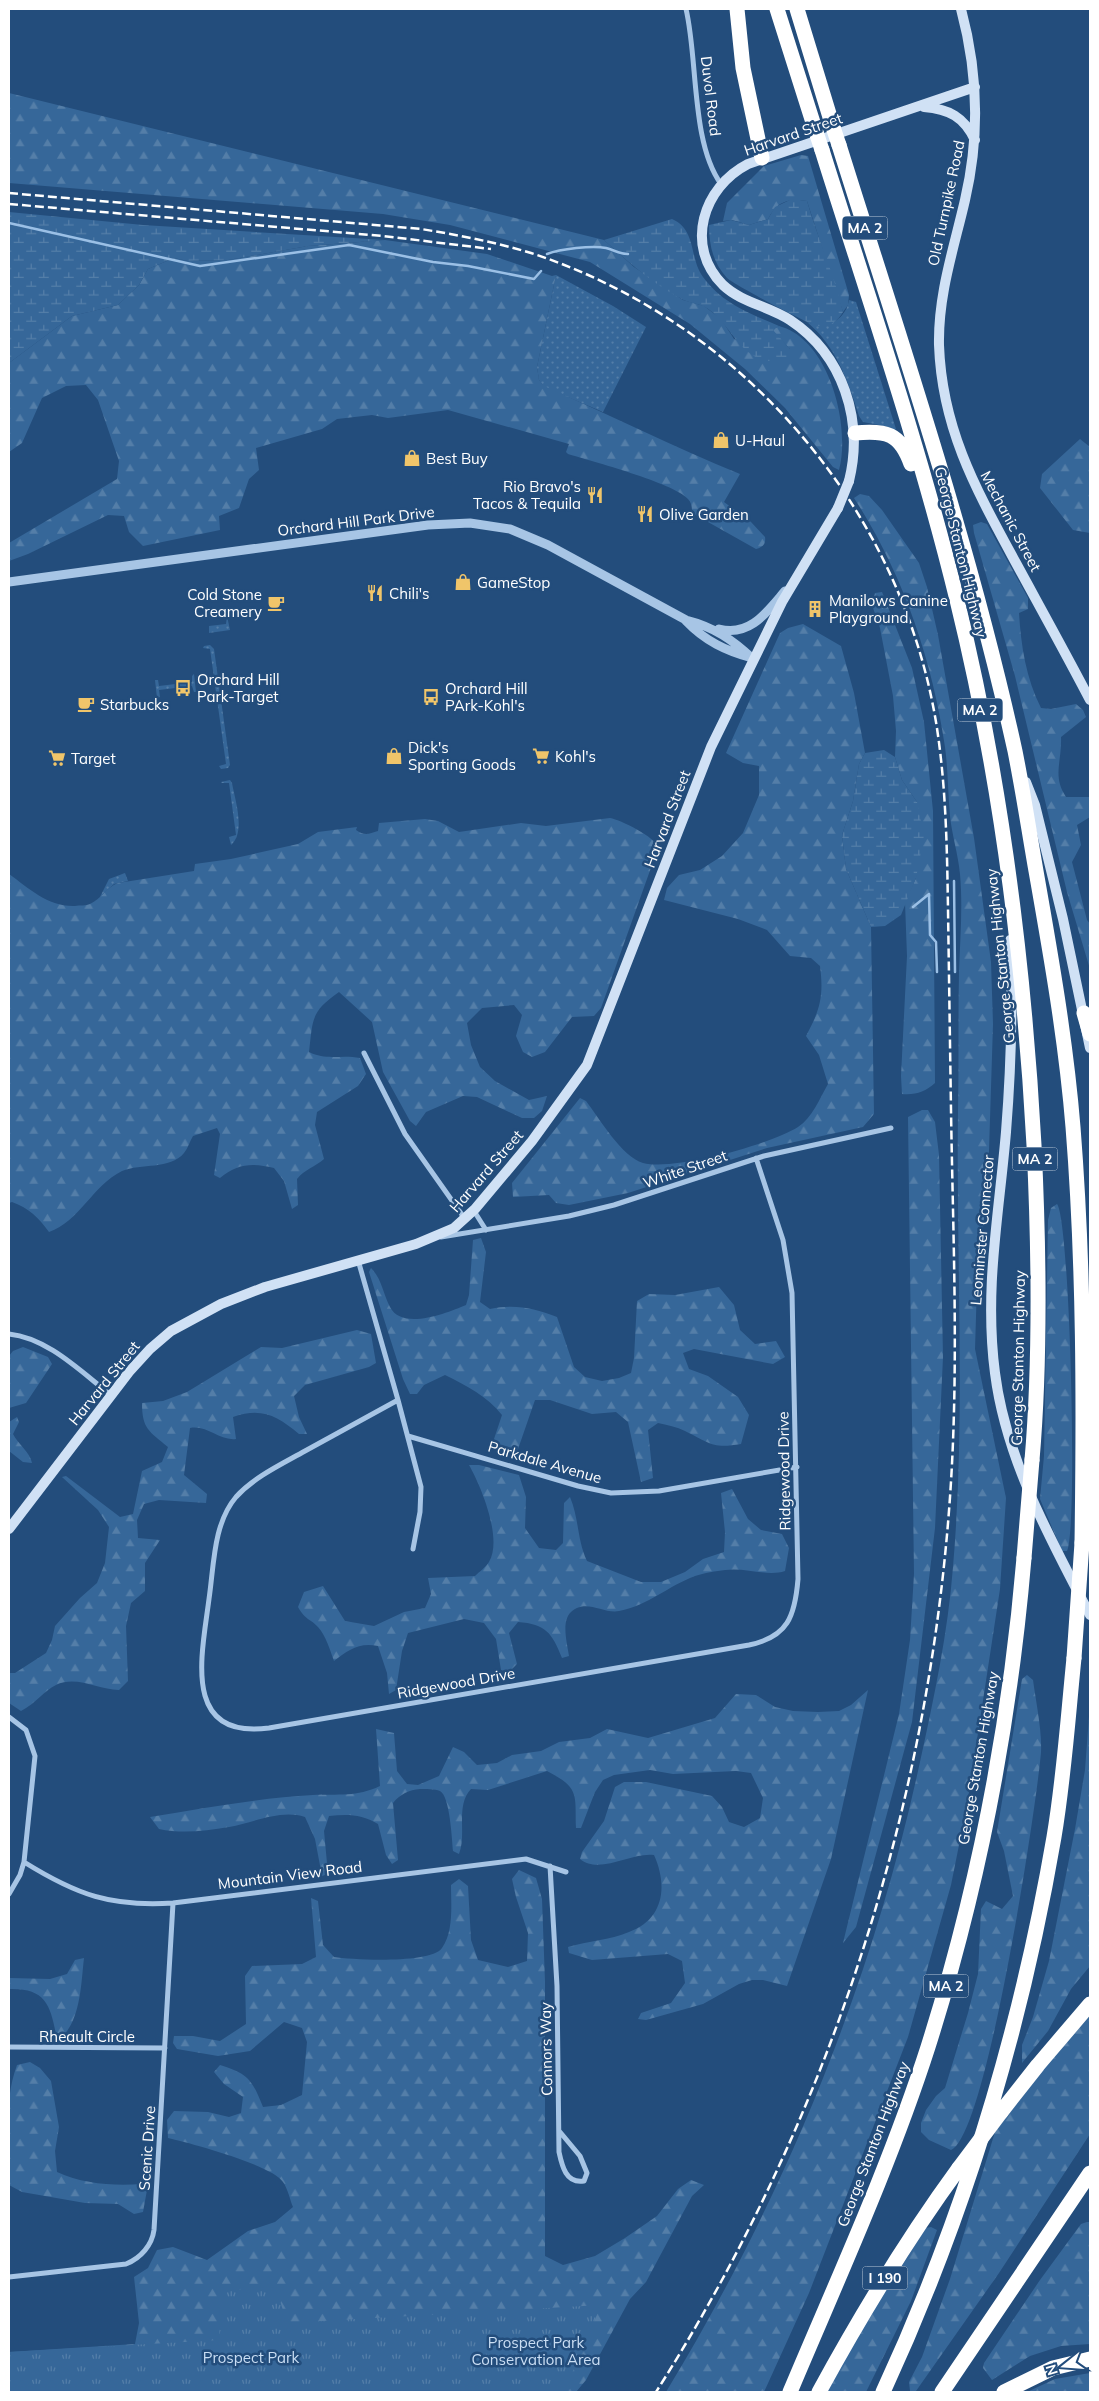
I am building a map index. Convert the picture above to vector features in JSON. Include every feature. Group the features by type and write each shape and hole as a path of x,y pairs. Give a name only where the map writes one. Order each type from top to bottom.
{"highway":[{"path":"737,9 743,68 762,158"},
{"name":"George Stanton Highway","path":"777,9 937,520 988,751 1007,859 1019,945 1027,1029 1036,1195 1037,1362 1024,1558 1008,1690 982,1844 949,1974 902,2120 846,2264 790,2392"},
{"name":"George Stanton Highway","path":"797,9 891,311 987,631 1016,755 1053,966 1073,1125 1083,1322 1082,1543 1074,1658 1054,1835 1022,2000 1001,2076 943,2253 883,2392"},
{"path":"855,434 884,433 895,438 903,446 948,563"},
{"path":"1084,1013 1090,1034"},
{"name":"I 190","path":"818,2392 895,2262 959,2168 1038,2065 1090,2004"},
{"path":"942,2392 1090,2173"},
{"path":"1004,2392 1033,2376 1053,2368 1090,2359"}],"main road":[{"name":"Old Turnpike Road","path":"939,344 943,288 965,200 975,141 975,87 961,9"},
{"name":"Harvard Street","path":"9,1529 111,1396 150,1349 171,1331 202,1314 265,1286 444,1234 465,1220 474,1211 546,1124 587,1065 613,1003 693,789 753,659 796,579 838,508 849,480 855,450 855,434 851,408 843,384 836,368 815,341 789,319 737,295 722,284 711,269 702,243 702,225 710,199 721,184 735,171 762,158 975,87"},
{"path":"918,107 940,108 958,116 970,130 975,141"},
{"name":"Mechanic Street","path":"939,344 947,408 966,469 1090,700"},
{"path":"1016,755 1035,805 1084,1013 1090,1048"},
{"name":"Leominster Connector","path":"1007,859 1011,961 1010,1061 1006,1133 990,1291 995,1374 1009,1437 1024,1479 1090,1615"}],"street":[{"name":"Duvol Road","path":"686,9 704,140 711,166 721,184"},
{"name":"Orchard Hill Park Drive","path":"9,582 428,525 470,523 510,529 542,542 686,620 704,624 735,641 753,659"},
{"path":"704,624 732,631 748,626 766,613 796,579"},
{"name":"Orchard Hill Park Drive","path":"686,620 700,636 729,652 753,659"},
{"path":"364,1053 405,1134 465,1220"},
{"name":"White Street","path":"431,1239 546,1222 614,1205 756,1158 891,1128"},
{"name":"Ridgewood Drive","path":"398,1400 267,1473 238,1496 226,1514 217,1546 202,1673 202,1688 207,1702 215,1714 227,1725 242,1730 269,1728 749,1645 767,1640 786,1627 793,1613 796,1597 799,1570 797,1467 793,1308 790,1274 783,1240 756,1158"},
{"path":"474,1211 486,1230"},
{"path":"358,1259 421,1487 422,1499 413,1549"},
{"path":"9,1334 25,1338 46,1347 111,1396"},
{"name":"Parkdale Avenue","path":"408,1436 578,1486 611,1493 659,1492 797,1467"},
{"path":"9,1717 26,1730 35,1756 24,1862 20,1875 9,1894"},
{"name":"Mountain View Road","path":"24,1862 54,1879 105,1900 130,1904 173,1903 526,1859 566,1872"},
{"name":"Connors Way","path":"550,1866 556,1967 559,2152 562,2166 567,2176 573,2181 584,2181 588,2175 583,2161 560,2132"},
{"name":"Scenic Drive","path":"9,2277 126,2264 137,2258 148,2246 154,2230 173,1903"},
{"name":"Rheault Circle","path":"9,2047 165,2048"}],"green space":[{"path":"9,93 604,240 634,267 683,300 704,306 721,319 734,339 790,349 772,330 779,326 796,334 811,348 823,365 832,386 838,408 842,430 842,451 839,470 833,467 785,408 745,369 690,324 590,262 450,225 383,214 9,183"},
{"path":"801,155 808,156 849,295 848,305 843,312 807,201 794,200 783,202 771,213 768,219 749,225 732,220 723,221 727,203 764,166"},
{"path":"792,199 807,201 831,270 843,312 836,321 826,326 818,326 802,319 732,282 718,266 713,253 709,225 731,220 749,225 768,219 775,207"},
{"path":"9,212 143,225 385,240 308,246 228,260 188,261 174,258 148,269 139,285 118,305 72,316 9,363"},
{"path":"672,219 680,224 689,237 703,277 719,294 737,307 779,326 773,330 790,349 789,356 772,361 760,359 752,354 738,342 713,313 705,307 683,300 660,286 604,240"},
{"path":"385,240 487,254 552,276 556,275 537,367 539,380 544,386 740,474 724,502 751,522 765,537 764,545 756,549 692,513 692,507 688,499 667,486 568,454 566,452 569,444 448,410 388,418 372,415 337,419 322,429 256,448 259,470 249,479 239,508 219,516 220,530 143,546 129,532 124,516 108,515 28,554 9,561 9,543 117,479 119,461 98,400 86,385 66,386 42,398 22,443 9,452 9,363 72,316 118,305 139,285 148,269 174,258 188,261 228,260 308,246"},
{"path":"556,275 613,306 646,327 603,412 544,387 539,380 537,367"},
{"path":"849,300 856,302 896,429 893,431 884,426 863,422 840,365 826,342 807,322 821,325 833,322 843,314"},
{"path":"1080,439 1090,447 1090,533 1073,530 1040,488 1042,474"},
{"path":"860,494 869,496 882,510 919,563 927,587 938,635 974,838 991,962 993,1024 988,1182 977,1283 975,1349 1006,1498 1000,1589 967,1805 951,1885 908,2037 809,2293 764,2392 666,2392 709,2318 749,2243 786,2166 850,2008 877,1927 900,1845 935,1689 951,1591 957,1510 960,1396 958,1169 961,886 950,816 945,747 932,681 913,617 900,586 887,556 854,498"},
{"path":"981,522 987,524 1028,598 1028,609 1019,613 1021,638 1028,673 1041,708 1051,709 1076,704 1083,710 1086,717 1061,737 1059,782 1066,797 1090,797 1090,817 1077,825 1081,845 1072,862 1087,920 1090,924 1090,969 1067,892 1015,676 974,533 973,525"},
{"path":"882,592 912,668 924,722 933,811 935,1083 924,1091 912,1094 902,1094 901,1076 907,956 905,902 916,878 917,802 902,780 895,757 896,731 893,696 880,628 872,605 875,593"},
{"path":"227,616 230,630 209,633 209,626 226,624"},
{"path":"803,624 841,646 854,693 865,753 859,764 853,801 842,835 846,869 871,927 874,1114 863,1127 767,1148 628,1193 569,1205 556,1203 549,1195 513,1197 512,1183 580,1098 586,1101 619,1145 635,1159 643,1163 677,1163 722,1155 766,1141 798,1127 815,1107 828,1084 819,1055 806,1036 820,1002 820,966 811,958 790,956 767,930 738,919 664,900 667,888 679,875 700,870 722,856 743,833 759,795 759,766 743,763 726,753 780,633 788,628"},
{"path":"210,645 214,649 230,765 228,768 221,769 219,766 226,764 210,649 203,648"},
{"path":"194,674 196,692 194,692 192,686 159,690 160,697 157,698 155,680 158,680 159,686 192,682"},
{"path":"884,750 895,757 902,780 917,802 924,836 916,878 901,915 885,926 871,927 846,869 842,835 853,801 859,764 865,753"},
{"path":"230,780 239,824 238,832 231,845 229,837 236,835 229,783 221,782"},
{"path":"610,818 629,825 645,834 658,848 601,1008 594,1016 572,1017 545,1052 532,1057 523,1052 516,1036 522,1015 514,1005 482,1008 467,1023 471,1045 480,1067 495,1081 529,1100 547,1096 542,1111 534,1118 522,1118 477,1097 463,1096 426,1112 416,1126 410,1121 383,1072 372,1022 339,992 318,1011 311,1032 309,1052 328,1057 360,1058 366,1074 358,1086 317,1112 315,1125 324,1159 297,1179 298,1205 292,1209 284,1181 274,1168 246,1165 233,1169 220,1178 214,1175 220,1134 217,1128 193,1136 184,1153 171,1162 122,1171 112,1177 69,1220 49,1232 29,1210 18,1204 9,1203 9,874 32,891 56,904 65,906 88,905 118,883 194,871 195,864 231,859 298,844 318,832 357,827 356,830 359,832 369,834 378,831 379,823 425,819 438,821 459,832 521,823 546,826"},
{"path":"125,873 128,881 114,884 100,897 109,879"},
{"path":"922,1110 928,1110 935,1122 939,1155 943,1357 935,1528 912,1722 856,1927 843,1943 899,1714 910,1640 914,1574 908,1117"},
{"path":"1057,1204 1062,1223 1066,1262 1071,1375 1072,1490 1067,1551 1062,1551 1040,1499 1044,1456 1048,1220 1051,1208"},
{"path":"481,1238 486,1252 480,1302 490,1309 524,1308 557,1317 574,1367 585,1377 602,1381 619,1378 631,1373 634,1358 637,1301 649,1294 675,1295 719,1287 734,1305 740,1330 755,1344 776,1341 785,1357 773,1364 694,1349 683,1353 689,1369 708,1376 738,1397 749,1415 741,1444 724,1446 712,1444 672,1426 658,1423 648,1430 653,1478 641,1482 628,1422 616,1412 592,1414 550,1400 535,1400 517,1452 503,1453 494,1439 502,1415 490,1402 476,1392 445,1375 424,1385 417,1394 410,1394 403,1379 369,1272 371,1268 375,1272 390,1307 396,1314 404,1318 414,1319 448,1312 466,1305 469,1295 473,1240"},
{"path":"357,1330 371,1334 376,1363 369,1367 305,1385 294,1396 299,1417 307,1434 299,1434 276,1418 261,1413 243,1414 233,1417 236,1439 224,1438 202,1429 190,1428 184,1475 207,1494 206,1503 159,1500 144,1504 137,1520 138,1538 160,1540 145,1563 145,1591 131,1603 126,1626 128,1681 119,1690 80,1682 64,1682 52,1687 21,1711 9,1703 9,1673 15,1673 46,1653 52,1640 55,1626 80,1598 97,1583 105,1563 109,1527 98,1510 62,1477 66,1476 120,1517 133,1514 142,1471 162,1462 168,1447 145,1424 142,1403 163,1401 187,1392 261,1347 282,1348"},
{"path":"23,1347 48,1357 52,1364 26,1403 9,1408 9,1356 13,1351"},
{"path":"17,1417 19,1422 13,1434 29,1455 32,1463 23,1462 9,1451 9,1422"},
{"path":"469,1465 479,1465 519,1475 526,1497 525,1528 539,1548 556,1550 563,1543 564,1503 570,1497 581,1545 587,1561 641,1582 661,1582 685,1572 703,1559 724,1552 725,1532 721,1493 732,1489 748,1519 761,1530 782,1534 789,1548 785,1571 771,1573 733,1569 714,1572 685,1580 649,1600 619,1611 589,1606 577,1608 571,1612 566,1621 569,1656 562,1658 555,1642 547,1631 535,1625 518,1622 509,1633 517,1664 509,1672 501,1670 496,1639 484,1623 464,1619 408,1633 402,1651 396,1690 389,1694 387,1673 378,1646 359,1646 344,1653 334,1661 328,1643 321,1631 303,1615 298,1607 304,1592 323,1586 345,1621 374,1626 404,1612 425,1608 431,1594 428,1578 475,1576 489,1562 493,1552 493,1540 489,1513"},
{"path":"1027,1675 1033,1680 1041,1743 1030,1834 1008,1965 980,2089 965,2131 951,2150 929,2140 921,2132 921,2123 926,2110 936,2096 945,2088 968,2013 978,1974 981,1909 986,1901 1002,1909 1013,1896 1004,1851 997,1832 1022,1679"},
{"path":"868,1690 831,1859 787,1986 763,1980 752,1980 739,1984 703,2004 646,2020 638,2019 641,2013 671,2003 685,1983 682,1961 668,1954 592,1960 569,1953 568,1947 622,1935 641,1926 650,1919 660,1900 661,1890 661,1878 654,1855 645,1855 597,1865 580,1859 582,1852 604,1821 615,1787 624,1782 646,1782 712,1796 722,1807 729,1822 744,1827 760,1818 763,1798 751,1773 736,1771 673,1774 650,1770 614,1775 603,1780 595,1792 581,1828 576,1828 574,1793 565,1782 547,1771 488,1790 471,1789 466,1796 462,1812 462,1838 459,1854 453,1851 450,1819 443,1795 440,1791 435,1790 412,1790 402,1795 393,1803 398,1860 392,1864 386,1855 378,1824 366,1818 354,1816 329,1816 324,1831 328,1874 322,1876 315,1839 305,1817 296,1815 276,1816 229,1827 185,1832 159,1829 150,1817 293,1796 347,1794 372,1790 380,1786 376,1729 394,1733 397,1771 407,1784 418,1785 439,1776 453,1747 464,1752 477,1765 497,1763 512,1755 541,1751 559,1742 590,1738 607,1729 648,1738 715,1718 736,1694 756,1695 775,1707 793,1711 818,1712 839,1711 851,1705"},
{"path":"1090,1703 1090,1966 1071,1989 1048,2031 1022,2063 1022,2045 1033,2017 1049,1961 1075,1829 1085,1770"},
{"path":"519,1870 536,1878 542,1899 545,1982 545,2256 563,2265 595,2256 657,2216 678,2189 691,2180 704,2185 692,2196 646,2282 630,2299 586,2380 576,2392 9,2392 9,2352 135,2344 139,2323 134,2277 148,2268 157,2250 173,2247 207,2260 248,2231 275,2222 293,2207 285,2185 276,2175 248,2162 168,2138 167,2120 174,2111 208,2112 229,2117 241,2113 243,2097 224,2084 214,2072 220,2065 248,2079 256,2090 263,2107 281,2105 302,2095 307,2042 302,2028 284,2022 250,2051 218,2056 177,2049 173,2043 174,2036 193,2036 220,2041 246,2024 245,1976 252,1966 302,1964 316,1957 311,1898 318,1901 323,1945 334,1957 374,1960 408,1959 423,1957 435,1953 442,1948 450,1926 451,1885 459,1879 468,1886 471,1940 478,1960 508,1967 527,1961 528,1933 512,1879"},
{"path":"84,1958 77,2010 63,2036 56,2034 48,2006 38,1995 21,1989 9,1989 9,1978 50,1979 67,1974 75,1960"},
{"path":"1090,2013 1090,2134 999,2273 916,2391 910,2391 909,2382 922,2357 950,2279 995,2132"},
{"path":"30,2062 40,2068 51,2081 59,2127 55,2151 57,2172 88,2182 120,2185 142,2184 147,2190 143,2212 134,2214 118,2204 85,2203 22,2192 9,2185 8,2109 10,2094 17,2065"},
{"path":"1090,2222 1090,2344 1061,2346 1030,2356 992,2380 983,2368 984,2363 1040,2280 1081,2224"},
{"path":"931,2227 937,2230 911,2301 866,2392 825,2392 849,2348 926,2228"},
{"path":"276,2288 287,2323 601,2305 564,2392 9,2392 9,2352 219,2340 222,2290"},
{"path":"1090,2373 1090,2392 1027,2392 1055,2379"}],"waterway":[{"path":"9,223 200,266 349,245 433,262 468,266 534,279 541,271"},
{"path":"547,254 585,247 606,248 628,254"},
{"path":"954,881 955,972"},
{"path":"913,907 929,894 930,935 936,942 937,972"}],"railway":[{"path":"9,193 421,229 504,245 531,253 607,284 677,325 741,374 798,432 847,497 887,567 917,643 936,722 944,792 947,862 955,1304 954,1400 950,1497 938,1616 919,1733 892,1849 858,1963 818,2075 771,2184 717,2290 656,2392"},
{"path":"9,204 383,236 491,249"}],"place":[{"name":"U-Haul","path":"721,440"},
{"name":"Best Buy","path":"412,458"},
{"name":"Rio Bravo's Tacos & Tequila","path":"595,495"},
{"name":"Olive Garden","path":"645,514"},
{"name":"GameStop","path":"463,582"},
{"name":"Chili's","path":"375,593"},
{"name":"Cold Stone Creamery","path":"276,603"},
{"name":"Manilows Canine Playground","path":"815,609"},
{"name":"Orchard Hill Park-Target","path":"183,688"},
{"name":"Orchard Hill PArk-Kohl's","path":"431,697"},
{"name":"Starbucks","path":"86,704"},
{"name":"Dick's Sporting Goods","path":"394,756"},
{"name":"Kohl's","path":"541,756"},
{"name":"Target","path":"57,758"}],"park label":[{"name":"Prospect Park Conservation Area","path":"536,2350"},
{"name":"Prospect Park","path":"251,2357"}]}
